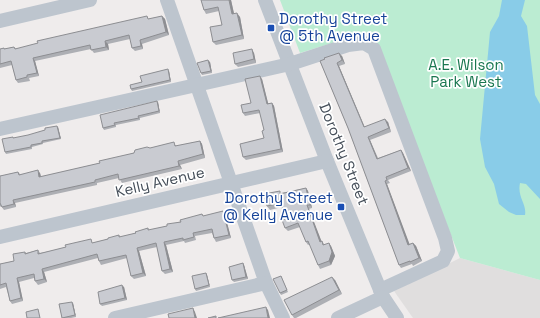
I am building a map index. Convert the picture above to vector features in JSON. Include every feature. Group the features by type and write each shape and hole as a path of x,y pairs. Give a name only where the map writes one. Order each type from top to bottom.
{"street":[{"path":"0,21 90,0"},
{"path":"167,0 266,283 283,318"},
{"name":"Dorothy Street","path":"265,0 327,161 381,294 397,318"},
{"path":"0,130 290,64 348,45 364,43 374,49 445,238 448,251 443,261 338,318"},
{"name":"Kelly Avenue","path":"0,237 327,161"},
{"path":"115,318 266,283"}],"shaded area":[{"path":"460,258 540,280 540,318 413,318 394,291"}],"green space":[{"name":"A.E. Wilson Park West","path":"280,0 540,0 540,280 460,258 371,31 300,53"}],"water":[{"path":"502,0 525,0 521,16 527,26 535,95 540,104 540,199 526,184 520,183 519,188 525,207 525,215 516,215 509,212 499,204 494,184 485,167 480,139 490,32 499,16"}],"building":[{"path":"201,0 229,0 232,14 237,13 242,35 213,42 210,27 222,25 218,7 204,10"},
{"path":"147,16 148,19 162,16 166,32 140,40 141,46 132,48 129,35 105,41 106,47 91,50 90,45 33,58 37,73 27,75 27,77 16,80 11,61 0,64 0,49 14,47 15,49 38,43 37,41"},
{"path":"252,49 254,59 235,64 233,53"},
{"path":"339,53 342,60 337,63 364,127 385,119 389,128 368,137 377,159 401,150 408,168 386,177 387,180 385,181 408,245 413,243 419,258 410,262 399,265 348,128 320,61 325,59 324,58"},
{"path":"208,60 211,71 201,73 197,63"},
{"path":"168,69 170,80 131,89 130,85 142,82 140,76"},
{"path":"260,76 267,104 272,103 281,149 243,157 240,144 264,138 262,131 264,130 259,110 243,113 241,105 251,103 245,79"},
{"path":"157,101 159,111 138,116 139,118 114,123 115,125 103,128 100,115"},
{"path":"57,126 60,138 42,141 42,143 31,145 31,147 5,152 2,139 28,135 45,130 45,128"},
{"path":"200,141 203,154 178,161 179,166 119,180 118,174 95,180 95,182 13,200 14,204 2,207 0,203 0,176 18,172 19,175 38,170 39,177 100,163 99,161 134,153 135,150 147,147 150,148 174,142 175,146"},
{"path":"306,188 310,205 307,205 320,242 322,241 323,245 329,243 332,252 329,261 318,265 308,241 306,242 298,223 285,228 282,220 285,219 281,203 267,206 264,194 280,191 280,194"},
{"path":"223,211 229,235 214,238 212,229 193,233 194,237 183,240 183,238 164,242 170,269 162,271 156,243 137,248 143,273 131,276 126,255 99,261 97,254 42,269 44,279 35,281 34,274 17,278 21,298 10,301 6,283 0,285 0,264 14,261 13,254 25,252 25,254 38,250 38,254 66,247 65,245 91,239 92,243 119,235 119,237 136,233 135,232 148,228 148,230 167,226 167,224 181,222 180,220 202,214 203,216"},
{"path":"243,263 246,277 232,280 229,267"},
{"path":"206,273 209,285 195,289 192,276"},
{"path":"281,276 287,290 280,293 273,279"},
{"path":"332,277 339,290 292,315 284,300"},
{"path":"122,285 125,298 100,304 98,292"},
{"path":"72,302 75,315 62,318 59,304"},
{"path":"266,307 268,318 218,318"},
{"path":"193,308 195,318 169,318 168,314"},
{"path":"38,309 40,318 27,318 26,312"}],"place":[{"name":"Dorothy Street @ 5th Avenue","path":"271,28"},
{"name":"Dorothy Street @ Kelly Avenue","path":"341,207"}]}
